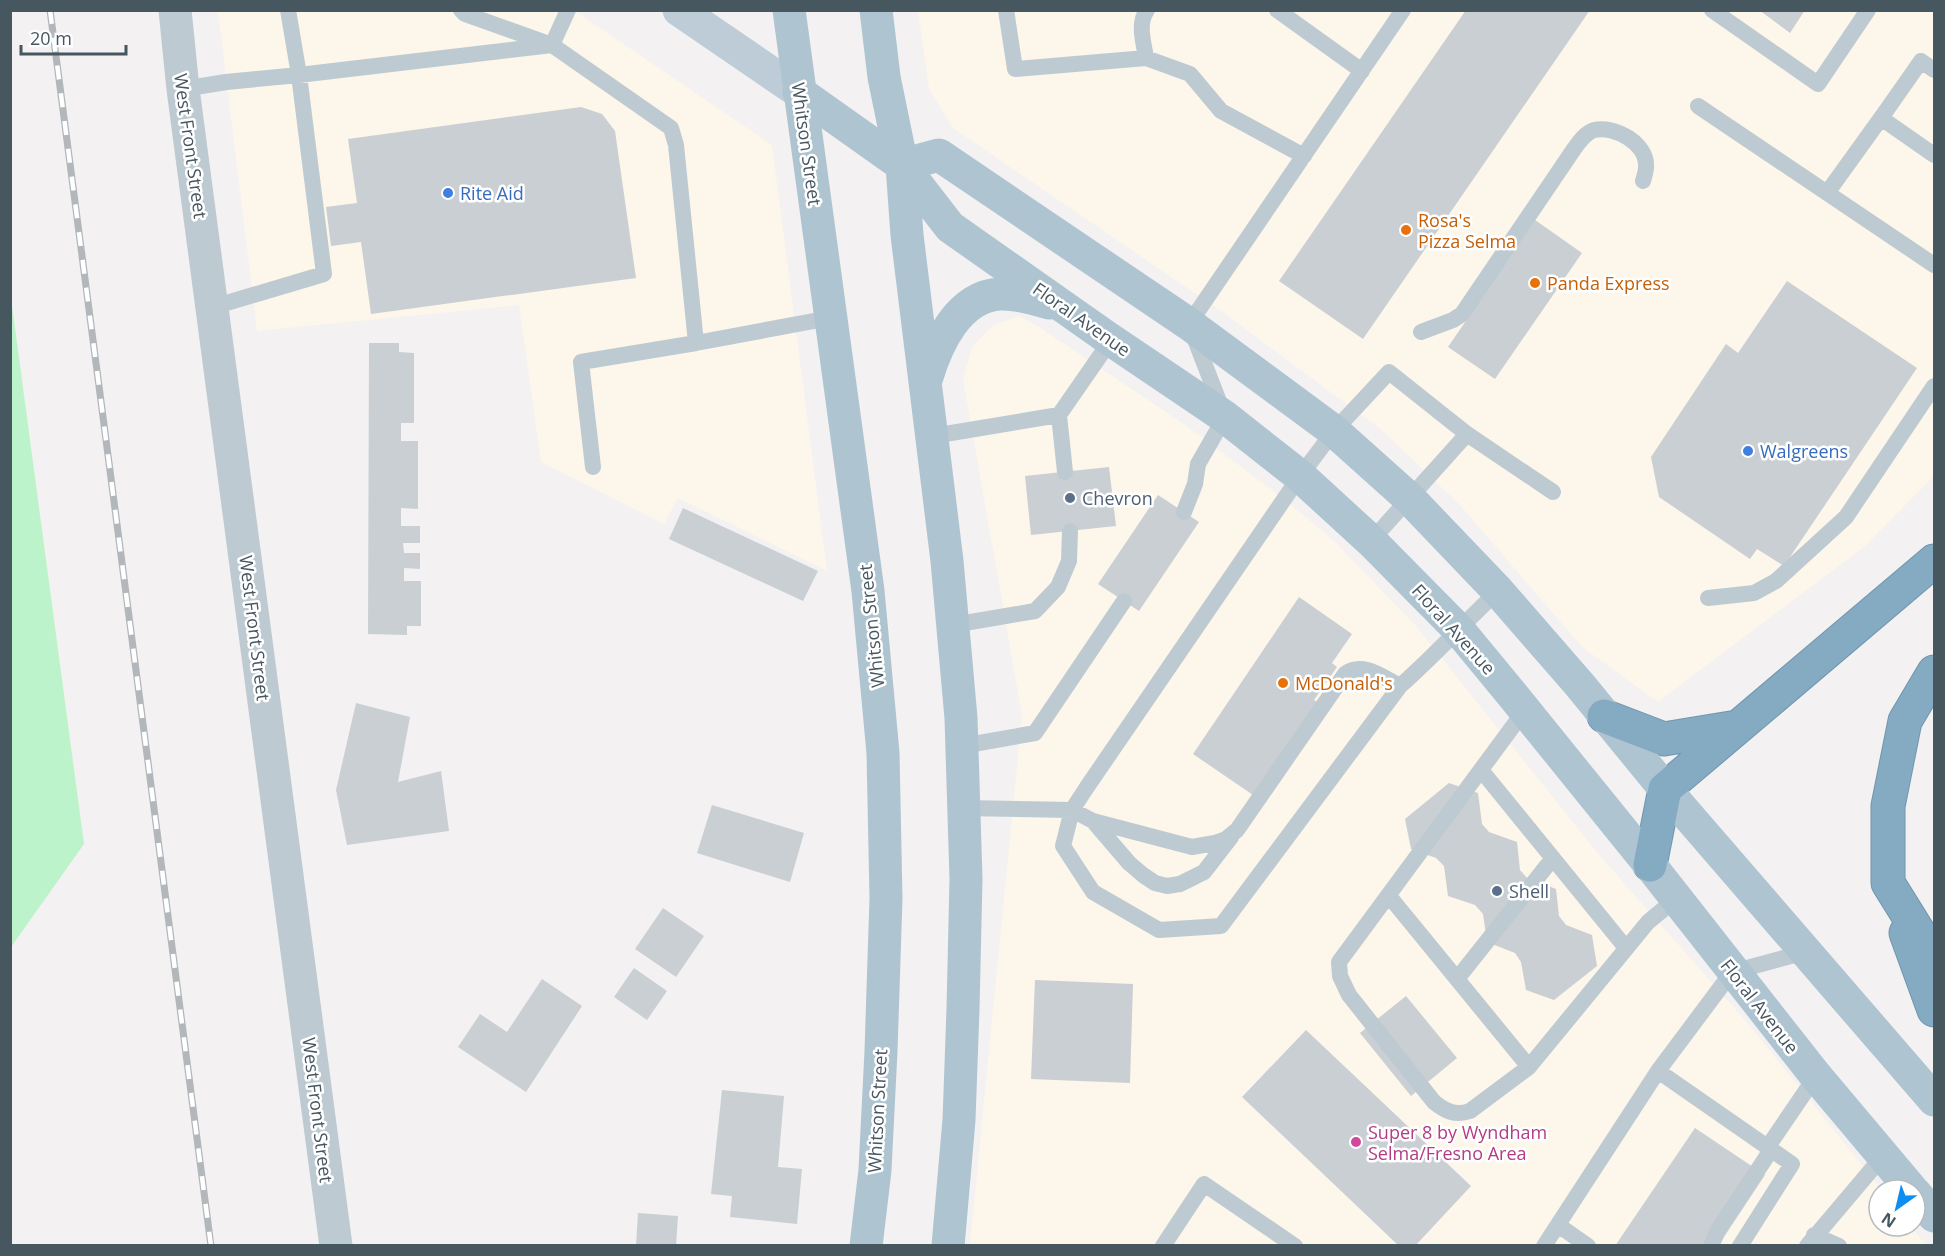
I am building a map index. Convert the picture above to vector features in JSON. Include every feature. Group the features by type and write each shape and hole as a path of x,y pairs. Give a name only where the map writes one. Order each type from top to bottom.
{"highway":[{"path":"1650,865 1665,789 1935,561"},
{"path":"1935,672 1905,721 1888,806 1888,883 1935,1010"},
{"path":"1604,716 1664,740 1737,727"},
{"path":"1888,883 1935,957"}],"main road":[{"name":"Floral Avenue","path":"679,10 902,165 950,227 1226,417 1300,476 1371,541 1458,629 1677,898 1732,972 1816,1076 1902,1178"},
{"name":"Whitson Street","path":"789,10 868,591 883,753 886,898 881,1051 875,1170 866,1245"},
{"path":"876,10 884,76 902,165 907,235 933,436 953,625 962,746 966,879 963,1010 959,1120 948,1245"},
{"path":"902,165 939,155 1189,324 1334,431 1410,500 1498,591 1579,684 1665,789 1935,1100"},
{"path":"926,382 945,333 974,303 998,294 1017,294 1064,307"}],"street":[{"name":"West Front Street","path":"175,10 183,89 336,1245"}],"lane":[{"path":"213,307 324,274 299,75 288,10"},
{"path":"460,10 465,14 552,45 671,128 676,145 696,343"},
{"path":"552,45 568,10"},
{"path":"1006,10 1015,69 1146,58 1190,75 1221,111 1304,156"},
{"path":"1146,58 1142,27 1143,16 1147,10"},
{"path":"1277,10 1362,71"},
{"path":"1184,512 1195,484 1198,464 1226,417 1189,324 1403,10"},
{"path":"1712,10 1818,84 1868,10"},
{"path":"183,89 226,82 552,45"},
{"path":"1827,193 1921,61 1935,70"},
{"path":"1698,106 1935,265"},
{"path":"1881,118 1935,155"},
{"path":"1421,332 1453,320 1462,314 1574,149 1582,138 1593,130 1617,132 1638,147 1644,155 1647,166 1643,181"},
{"path":"593,466 581,362 830,318"},
{"path":"1065,472 1059,415 1111,340"},
{"path":"1498,591 1400,686 1221,926 1159,930 1093,892 1063,846 1072,810 1300,476 1334,431 1389,372 1467,434 1554,492"},
{"path":"1708,598 1754,593 1776,581 1815,546 1846,517 1935,386"},
{"path":"933,436 1059,415"},
{"path":"1371,541 1467,434"},
{"path":"953,625 1035,611 1058,587 1069,561 1070,531"},
{"path":"962,746 1035,733 1124,601"},
{"path":"1093,821 1129,863 1143,875 1155,883 1167,886 1180,884 1204,872 1237,830 1345,674 1352,669 1368,670 1400,686"},
{"path":"1525,710 1343,955 1338,969 1343,986 1349,995 1434,1102 1447,1112 1462,1114 1470,1111 1529,1067 1648,922 1677,898"},
{"path":"1481,770 1626,948"},
{"path":"963,808 1072,810 1093,821 1192,847 1205,847 1226,839 1237,830"},
{"path":"1457,979 1553,858"},
{"path":"1389,896 1529,1067"},
{"path":"1544,1245 1658,1071 1732,972 1806,952"},
{"path":"1658,1071 1792,1164 1740,1245"},
{"path":"1712,1245 1718,1230 1816,1076"},
{"path":"1811,1240 1883,1156"},
{"path":"1163,1245 1204,1184 1295,1245"},
{"path":"1558,1225 1588,1245"},
{"path":"1811,1240 1839,1245"}],"shaded area":[{"path":"218,11 575,11 772,145 827,571 678,498 664,524 541,462 519,305 257,331"},
{"path":"918,11 1934,11 1934,476 1865,546 1658,702 1582,647 1460,505 1383,431 1225,314 953,128 929,89"},
{"path":"1019,316 1039,327 1184,424 1284,499 1333,540 1416,626 1600,856 1745,1020 1872,1178 1867,1178 1867,1238 1920,1238 1926,1245 970,1245 1022,715 963,379 972,347 992,326"}],"green space":[{"path":"11,298 84,844 10,947"}],"building":[{"path":"1466,10 1590,10 1363,339 1279,281"},
{"path":"1759,10 1805,10 1790,33"},
{"path":"581,107 602,114 615,131 636,278 371,314 361,242 331,246 326,207 357,203 348,139"},
{"path":"1535,220 1582,253 1495,379 1448,347"},
{"path":"1787,281 1917,368 1784,566 1757,549 1750,559 1659,497 1651,457 1726,344 1738,353"},
{"path":"369,343 399,343 399,352 414,353 414,423 401,423 401,441 418,441 418,509 401,508 401,526 420,526 420,543 403,543 404,553 420,553 420,569 404,568 404,581 421,581 421,626 407,626 407,635 368,634"},
{"path":"1109,467 1116,526 1031,535 1025,476"},
{"path":"1158,495 1199,522 1139,611 1098,584"},
{"path":"683,508 818,571 803,601 669,539"},
{"name":"McDonald's","path":"1299,597 1352,634 1332,663 1337,667 1314,700 1317,702 1253,795 1193,754"},
{"path":"356,703 410,717 398,782 441,771 449,831 347,845 336,790"},
{"path":"1449,783 1478,793 1482,824 1489,832 1517,842 1520,870 1527,878 1556,889 1559,916 1566,925 1592,935 1597,966 1554,1000 1526,990 1521,962 1515,953 1487,942 1483,914 1475,905 1448,896 1444,866 1436,858 1411,849 1405,819"},
{"path":"712,805 804,833 790,882 697,853"},
{"path":"663,908 704,936 676,977 635,949"},
{"path":"634,968 667,991 647,1020 614,997"},
{"path":"542,979 582,1006 526,1092 458,1047 480,1014 507,1032"},
{"path":"1035,980 1133,984 1130,1083 1031,1079"},
{"path":"1406,996 1457,1058 1411,1096 1360,1033"},
{"name":"Super 8 by Wyndham Selma/Fresno Area","path":"1306,1030 1471,1186 1415,1246 1399,1246 1242,1097"},
{"path":"722,1090 784,1096 778,1167 802,1169 797,1224 730,1217 732,1196 711,1194"},
{"path":"1695,1128 1765,1175 1718,1246 1615,1246"},
{"path":"638,1213 678,1216 676,1246 636,1246"}],"railway":[{"path":"50,10 211,1246"}],"place":[{"name":"Rite Aid","path":"448,193"},
{"name":"Rosa's Pizza Selma","path":"1406,230"},
{"name":"Panda Express","path":"1535,283"},
{"name":"Walgreens","path":"1748,451"},
{"name":"Chevron","path":"1070,498"},
{"name":"McDonald's","path":"1283,683"},
{"name":"Shell","path":"1497,891"},
{"name":"Super 8 by Wyndham Selma/Fresno Area","path":"1356,1142"}]}
